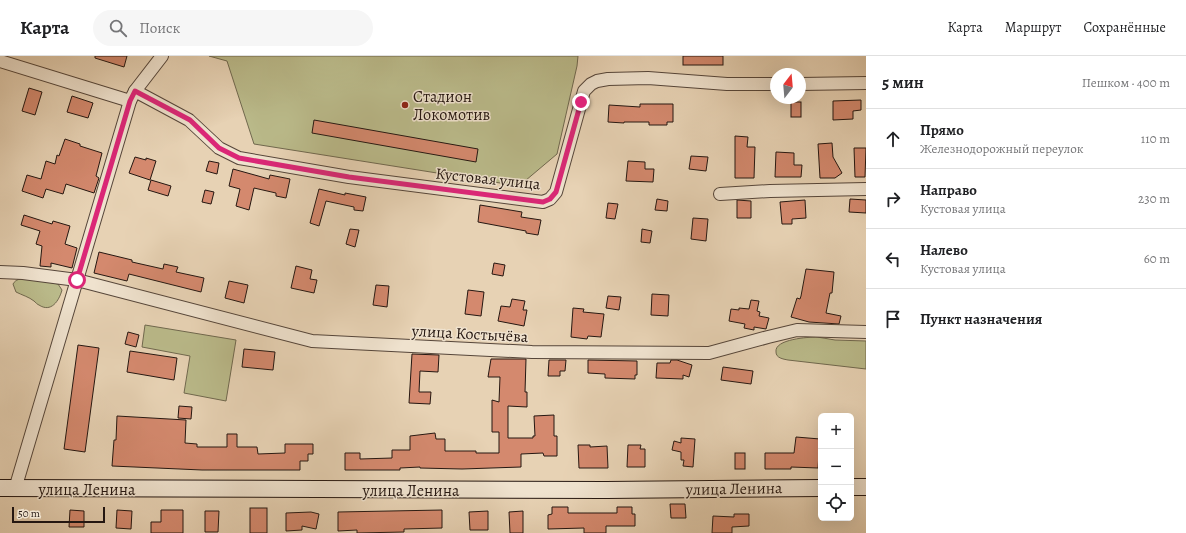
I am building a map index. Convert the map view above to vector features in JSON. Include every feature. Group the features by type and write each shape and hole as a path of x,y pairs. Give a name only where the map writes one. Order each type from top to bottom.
{"main road":[{"path":"854,487 866,487"},
{"name":"улица Ленина","path":"7,488 606,490 818,488"}],"street":[{"path":"7,488 77,280 133,96 162,56"},
{"name":"Кустовая улица","path":"0,61 133,96 190,120 219,148 239,158 349,177 543,202 550,199 556,192 584,91 591,84 608,79 648,78 727,84 770,84"},
{"path":"806,84 866,83"},
{"path":"720,194 770,191 866,189"},
{"name":"улица Костычёва","path":"0,272 23,273 77,280 312,341 532,352 709,353 797,330 866,332"}],"green space":[{"name":"Стадион Локомотив","path":"209,56 578,56 557,154 519,186 254,144 227,61"},
{"path":"26,278 58,284 62,290 57,302 51,307 47,308 38,305 30,298 16,292 13,284 14,282"},
{"path":"145,325 236,340 226,401 184,393 190,356 142,347"},
{"path":"817,337 835,340 866,341 866,369 788,360 780,358 776,354 777,348 780,344 800,338"}],"building":[{"path":"95,56 127,56 124,67 95,58"},
{"path":"683,56 723,56 723,65 683,65"},
{"path":"29,88 42,92 35,115 22,111"},
{"path":"72,96 93,103 88,118 67,112"},
{"path":"861,100 861,110 853,111 853,119 833,120 833,101"},
{"path":"640,104 673,104 673,122 667,122 667,125 649,125 649,122 608,122 609,105 640,107"},
{"path":"791,104 801,104 801,117 791,117"},
{"path":"314,120 478,149 476,162 312,133"},
{"path":"735,136 748,137 747,147 755,147 754,178 735,178"},
{"path":"65,139 80,144 80,146 102,153 96,176 99,178 94,193 66,184 63,194 46,189 43,198 22,191 27,175 41,179 46,161 55,164 57,155 59,156"},
{"path":"832,143 833,157 842,173 835,178 820,178 818,144"},
{"path":"854,148 866,148 865,177 855,177"},
{"path":"776,152 794,153 794,165 802,165 801,177 775,177"},
{"path":"691,156 708,157 706,171 689,169"},
{"path":"135,157 156,161 150,180 129,173"},
{"path":"209,161 219,163 217,174 206,171"},
{"path":"628,161 645,162 645,169 654,169 653,182 626,181"},
{"path":"233,169 269,179 270,175 290,179 286,198 276,196 276,193 254,188 249,210 236,206 240,189 229,186"},
{"path":"151,180 171,186 168,196 148,190"},
{"path":"319,189 345,195 345,193 366,197 363,211 354,210 354,207 326,201 319,226 310,223"},
{"path":"205,190 214,192 211,204 202,202"},
{"path":"657,199 668,201 667,211 655,210"},
{"path":"850,199 866,200 866,213 849,212"},
{"path":"737,200 751,201 751,218 737,218"},
{"path":"805,200 806,218 792,219 792,224 782,224 780,202"},
{"path":"608,203 618,204 615,219 606,218"},
{"path":"480,205 522,212 521,217 541,220 538,235 526,233 526,231 478,222"},
{"path":"24,215 52,224 53,221 70,226 65,244 77,248 72,268 51,263 51,267 40,266 42,246 36,244 40,231 21,225"},
{"path":"693,218 708,219 706,241 691,239"},
{"path":"350,229 359,230 355,247 346,244"},
{"path":"642,229 652,231 650,243 641,242"},
{"path":"99,252 163,269 164,264 178,267 176,272 204,278 201,292 129,274 127,281 94,273"},
{"path":"494,263 505,265 503,276 492,274"},
{"path":"296,266 312,270 310,279 317,280 314,293 291,288"},
{"path":"806,269 834,272 832,293 830,293 826,313 841,316 839,324 809,322 791,317 797,298 800,299 801,296"},
{"path":"229,281 248,285 244,303 225,298"},
{"path":"376,285 389,286 387,307 373,305"},
{"path":"468,290 484,292 481,316 465,314"},
{"path":"652,294 669,295 668,316 651,315"},
{"path":"608,296 621,297 619,310 606,308"},
{"path":"512,299 525,301 523,310 527,310 524,326 498,321 501,306 510,307"},
{"path":"751,300 759,301 757,311 760,312 759,316 769,318 766,329 754,327 754,330 744,328 745,324 729,321 731,309 749,309"},
{"path":"573,308 584,309 583,312 604,314 601,337 588,336 587,339 571,337"},
{"path":"128,332 139,335 136,347 125,344"},
{"path":"78,345 99,348 85,452 64,449"},
{"path":"244,349 275,352 273,370 242,367"},
{"path":"130,351 177,358 174,380 127,372"},
{"path":"412,354 439,355 438,372 420,371 419,392 431,392 430,404 409,403"},
{"path":"491,359 526,359 525,392 527,392 527,407 508,406 508,438 533,438 533,436 535,436 534,416 554,415 554,436 557,436 557,456 544,456 543,453 521,454 521,467 462,469 420,467 400,468 400,470 345,470 345,453 360,453 360,459 392,458 392,450 410,450 410,436 435,433 436,439 445,439 445,451 499,453 499,432 492,432 492,400 499,402 500,377 488,377"},
{"path":"549,360 566,360 565,371 560,371 560,376 548,376"},
{"path":"588,360 637,361 637,375 635,375 635,379 605,378 605,374 588,373"},
{"path":"671,360 677,360 692,365 689,377 683,375 683,379 656,378 657,363 670,363"},
{"path":"723,367 753,371 751,384 721,380"},
{"path":"179,406 192,407 191,419 178,418"},
{"path":"117,416 186,420 185,443 197,444 197,447 227,447 227,434 237,434 237,447 257,447 258,454 285,453 285,444 313,444 313,454 308,454 308,461 300,461 300,470 202,470 112,466 114,440 116,440"},
{"path":"796,437 818,439 818,468 791,467 791,469 765,469 765,453 794,453"},
{"path":"681,438 695,439 693,467 683,466 684,460 681,460 681,452 672,450 674,441 681,443"},
{"path":"578,445 590,445 590,447 607,446 608,468 579,468"},
{"path":"628,445 641,445 640,449 645,449 645,467 627,467"},
{"path":"735,453 745,453 745,469 735,469"},
{"path":"670,504 685,504 686,518 671,518"},
{"path":"552,507 568,507 568,513 617,513 617,507 632,507 632,514 635,514 635,526 606,526 606,533 584,533 584,528 548,529 548,515 552,514"},
{"path":"250,508 267,508 267,533 250,533"},
{"path":"70,510 84,511 84,527 69,527"},
{"path":"117,510 132,511 131,529 116,528"},
{"path":"161,510 183,510 183,533 151,533 151,522 161,522"},
{"path":"442,510 442,528 404,529 404,532 357,533 357,530 338,531 338,512"},
{"path":"205,511 219,511 218,532 205,532"},
{"path":"488,511 488,530 470,530 469,512"},
{"path":"523,511 523,533 510,533 509,512"},
{"path":"311,512 319,514 316,529 302,526 302,530 286,531 286,513"},
{"path":"734,514 749,514 749,526 732,527 732,533 712,533 713,516 734,517"}],"place":[{"name":"Стадион Локомотив","path":"405,105"}],"route":[{"path":"77,280 130,101 135,91 190,120 219,148 239,158 349,177 543,202 550,199 556,192 581,102"}]}
